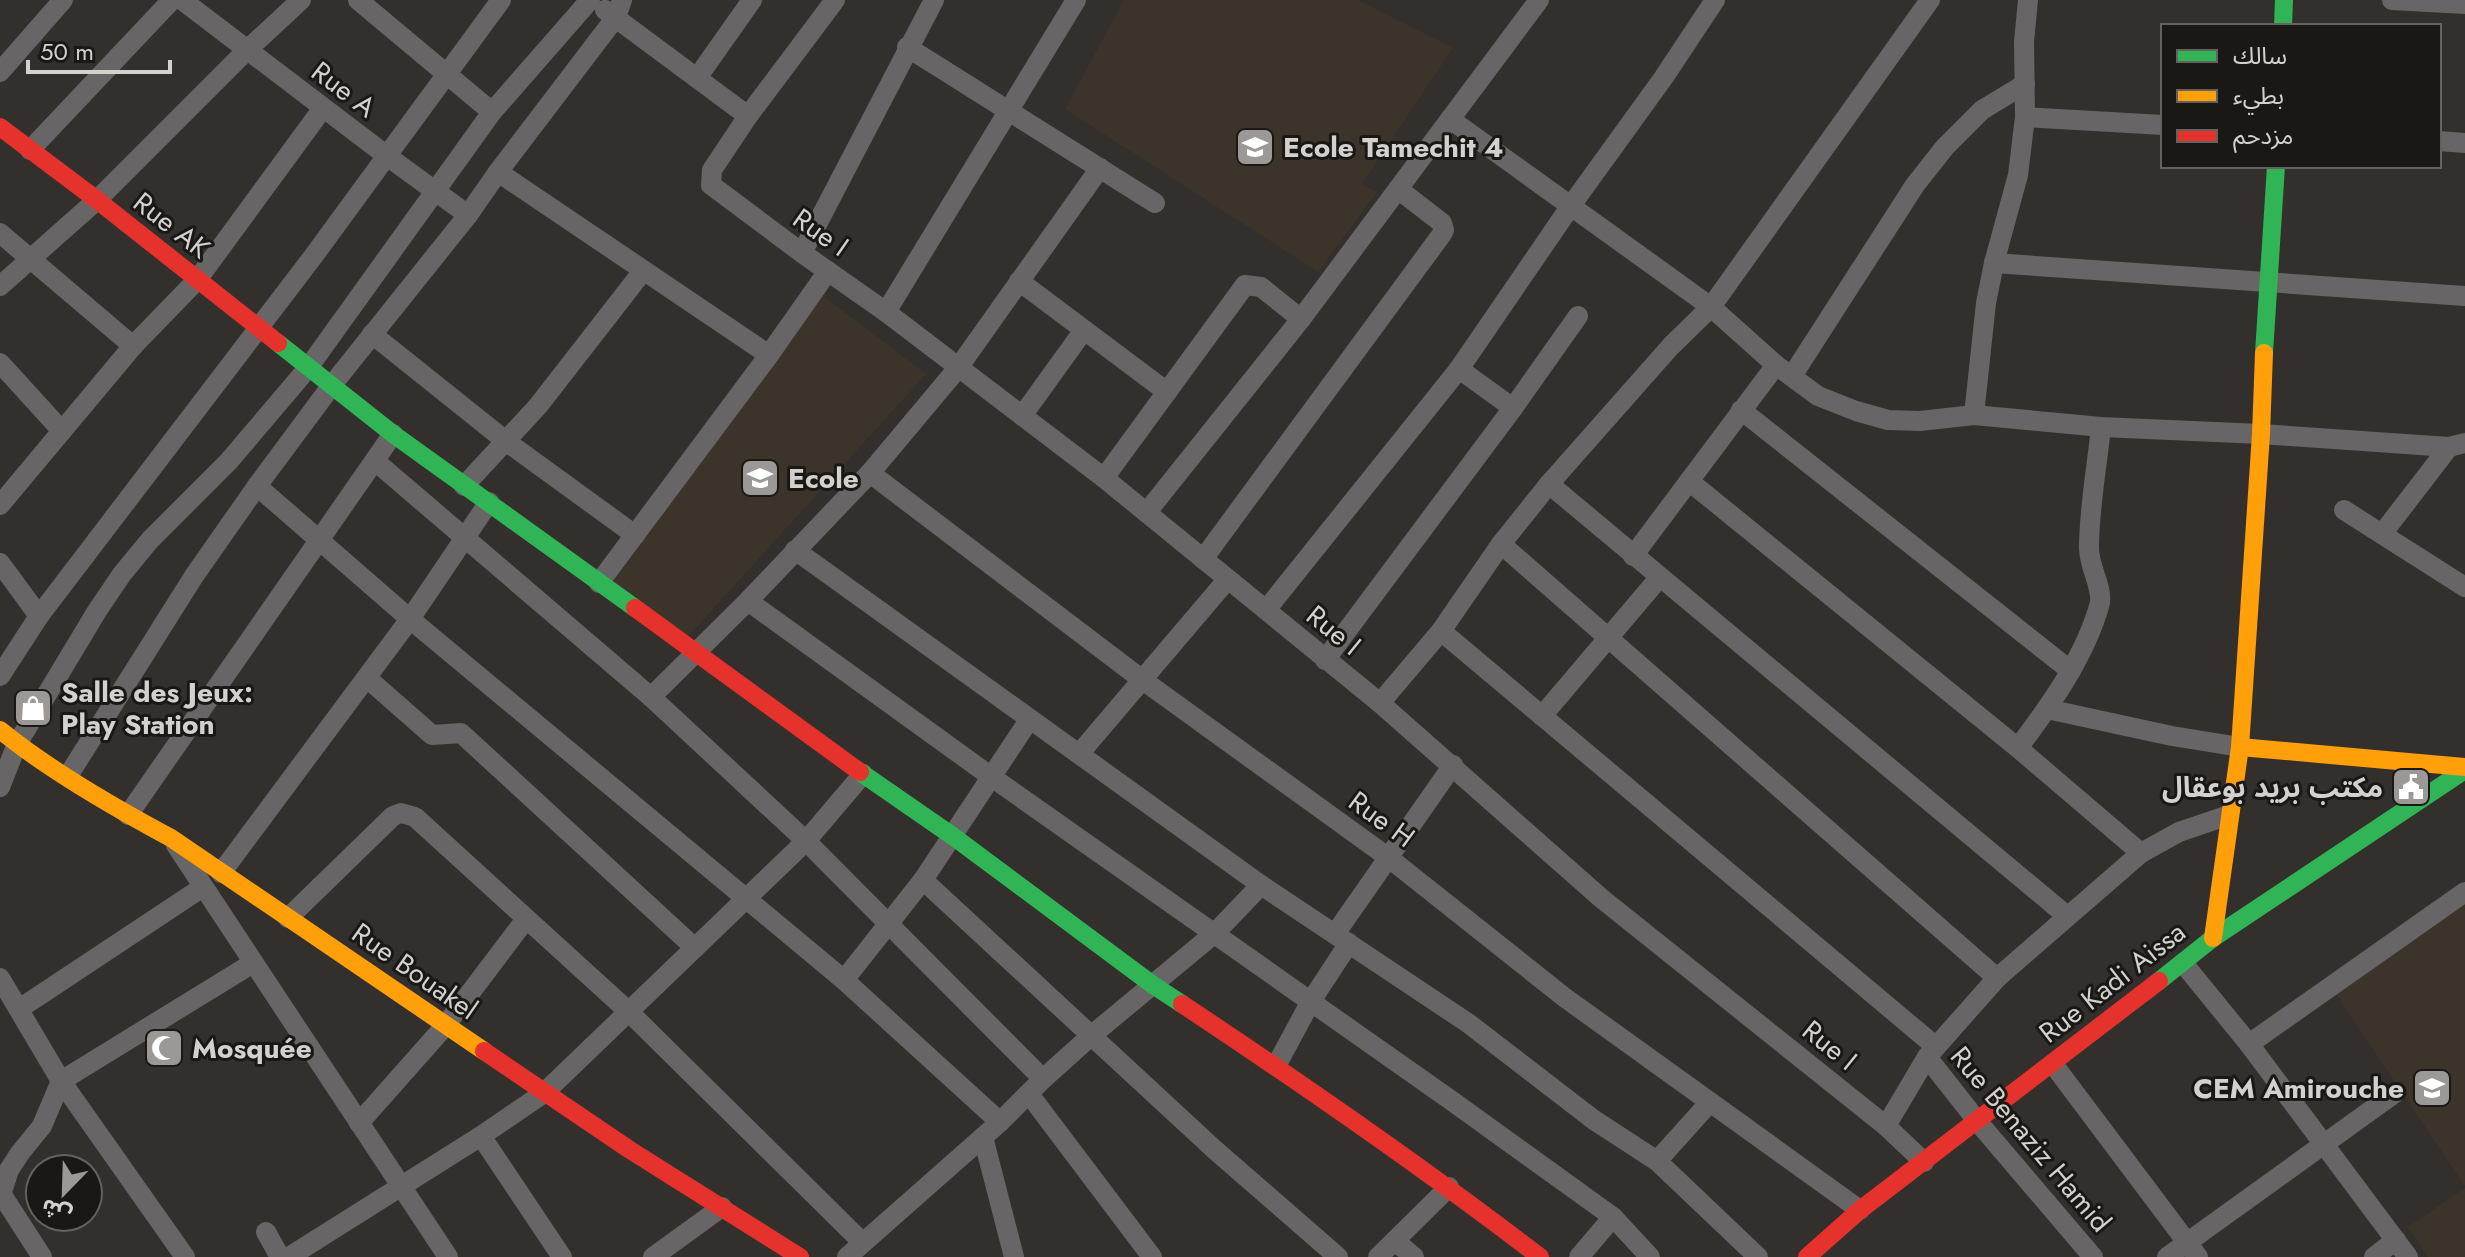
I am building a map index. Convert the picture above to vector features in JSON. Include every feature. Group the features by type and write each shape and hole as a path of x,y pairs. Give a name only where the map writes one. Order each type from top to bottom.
{"main road":[{"path":"2283,24 2284,0"},
{"name":"Rue AK","path":"0,127 393,434 954,837 1153,985 1276,1066 1449,1187 1540,1257"},
{"path":"2213,938 2240,747 2276,168"},
{"name":"Rue Bouakel","path":"0,730 128,815 171,838 630,1150 800,1257"},
{"path":"2240,747 2465,769"},
{"name":"Rue Kadi Aissa","path":"1807,1257 1860,1210 2213,938 2465,769"}],"street":[{"path":"0,72 63,0"},
{"path":"30,150 172,0"},
{"name":"Rue A","path":"182,0 468,215"},
{"path":"0,286 97,200 301,0"},
{"path":"358,0 492,112"},
{"path":"0,676 39,616 259,328 501,0"},
{"path":"0,787 17,744 122,574 150,540 229,461 308,368 492,112 591,0 619,9 697,78 748,116 835,0"},
{"path":"697,78 752,0"},
{"path":"802,253 934,0"},
{"path":"886,312 1076,0"},
{"path":"1147,512 1301,319 1539,0"},
{"path":"1266,610 1459,369 1715,0"},
{"path":"1380,703 1441,631 1501,544 1549,484 1671,346 1711,307 1930,0"},
{"path":"1974,415 1986,303 2018,175 2025,117 2024,42 2028,0"},
{"path":"2392,0 2465,4"},
{"path":"68,776 194,576 257,486 332,385 468,215 619,9"},
{"path":"907,47 1155,203"},
{"path":"1633,556 1741,410 1784,370 1945,147 1982,110 2025,84"},
{"path":"0,505 133,346 197,280 323,108"},
{"name":"Rue I","path":"748,116 712,170 711,185 886,312 1147,512 1453,765 1601,898 1886,1126 1924,1162"},
{"path":"2025,117 2161,125"},
{"path":"1450,119 1711,307 1818,396 1856,411 1888,420 1920,421 1974,415 2101,427 2457,445"},
{"path":"2441,141 2465,143"},
{"path":"651,697 870,473 958,368 1100,168"},
{"path":"498,172 769,355"},
{"path":"1203,559 1442,234 1442,223 1398,189"},
{"path":"0,233 133,346"},
{"path":"1994,263 2465,296"},
{"path":"464,486 538,406 643,271"},
{"path":"599,583 828,271"},
{"path":"1019,281 1167,392"},
{"path":"1104,478 1245,285 1261,287 1301,319"},
{"path":"1325,660 1578,316"},
{"path":"1022,416 1084,330"},
{"path":"372,334 507,442 635,535"},
{"path":"0,363 62,431"},
{"path":"1459,369 1513,408"},
{"path":"1741,410 2071,671"},
{"path":"2018,748 2071,671 2097,613 2101,593 2091,568 2089,545 2101,427"},
{"path":"128,815 393,434"},
{"path":"2382,534 2457,445"},
{"path":"375,461 651,697 806,841 889,926 1036,1086 1152,1257"},
{"name":"Rue H","path":"870,473 1144,681 1389,858 1564,997 1860,1210"},
{"path":"1689,481 2018,748 2141,853"},
{"path":"1549,484 2067,916"},
{"path":"257,486 410,619 844,980 1000,1122"},
{"path":"221,873 410,619 489,502"},
{"path":"2344,510 2465,587"},
{"path":"1501,544 1997,978"},
{"path":"795,550 1261,885 1468,1023 1594,1120 1657,1161 1758,1257"},
{"path":"0,563 39,616"},
{"path":"1542,716 1659,578"},
{"path":"1079,754 1227,580"},
{"path":"748,601 1613,1217 1650,1257"},
{"name":"Rue Benaziz Hamid","path":"1441,631 1931,1051 1978,1122 2093,1257"},
{"path":"367,678 432,735 461,733 695,948"},
{"path":"2047,709 2240,747"},
{"path":"844,980 889,926 954,837 1029,720"},
{"path":"1276,1066 1342,938 1389,858 1453,765"},
{"path":"289,1257 544,1093 806,841 863,774"},
{"path":"288,918 393,816 401,813 415,817 629,1012 862,1242"},
{"path":"1886,1126 1931,1051 1997,978 2141,853 2179,832 2229,815"},
{"path":"171,838 448,1257"},
{"path":"923,880 1215,1150 1338,1257"},
{"path":"847,1257 1000,1122 1092,1035 1215,933 1261,885"},
{"path":"19,1009 203,887"},
{"path":"2249,1044 2465,892"},
{"path":"359,1123 445,1026 526,919"},
{"path":"42,1257 1,1197 9,1170 42,1126 61,1081 253,963"},
{"path":"2183,963 2249,1044 2402,1248 2374,1257"},
{"path":"0,978 61,1081 185,1257"},
{"path":"2053,1064 2192,1250"},
{"path":"2167,1257 2192,1250 2395,1093"},
{"path":"1657,1161 1710,1102"},
{"path":"481,1136 562,1257"},
{"path":"983,1137 1014,1257"},
{"path":"1378,1257 1449,1187"},
{"path":"664,1254 722,1207"},
{"path":"1579,1257 1613,1217"},
{"path":"266,1232 280,1257"},
{"path":"1395,1241 1414,1257"}],"shaded area":[{"name":"Ecole Tamechit 4","path":"1124,0 1358,0 1453,48 1362,184 1377,192 1318,272 1065,109"},
{"name":"Ecole","path":"822,295 926,374 683,642 613,583"},
{"name":"CEM Amirouche","path":"2465,900 2465,1186 2334,991"},
{"path":"2465,1188 2465,1257 2428,1257 2408,1227"}],"traffic: fast":[{"path":"2283,24 2284,0"},
{"path":"2264,353 2276,168"},
{"path":"278,343 393,434 635,608"},
{"path":"2159,981 2213,938 2465,770"},
{"path":"860,772 1182,1004"}],"traffic: slow":[{"path":"2213,938 2240,747 2264,353"},
{"path":"0,730 83,788 171,838 484,1051"},
{"path":"2240,747 2465,767"}],"traffic: jam":[{"path":"0,127 278,343"},
{"path":"635,608 860,772"},
{"path":"1807,1257 1860,1210 2159,981"},
{"path":"1182,1004 1363,1128 1540,1257"},
{"path":"484,1051 630,1150 800,1257"}],"place":[{"name":"Ecole Tamechit 4","path":"1255,147"},
{"name":"Ecole","path":"760,478"},
{"name":"Salle des Jeux: Play Station","path":"33,708"},
{"name":"مكتب بريد بوعقال","path":"2411,787"},
{"name":"Mosquée","path":"164,1048"},
{"name":"CEM Amirouche","path":"2432,1088"}]}
